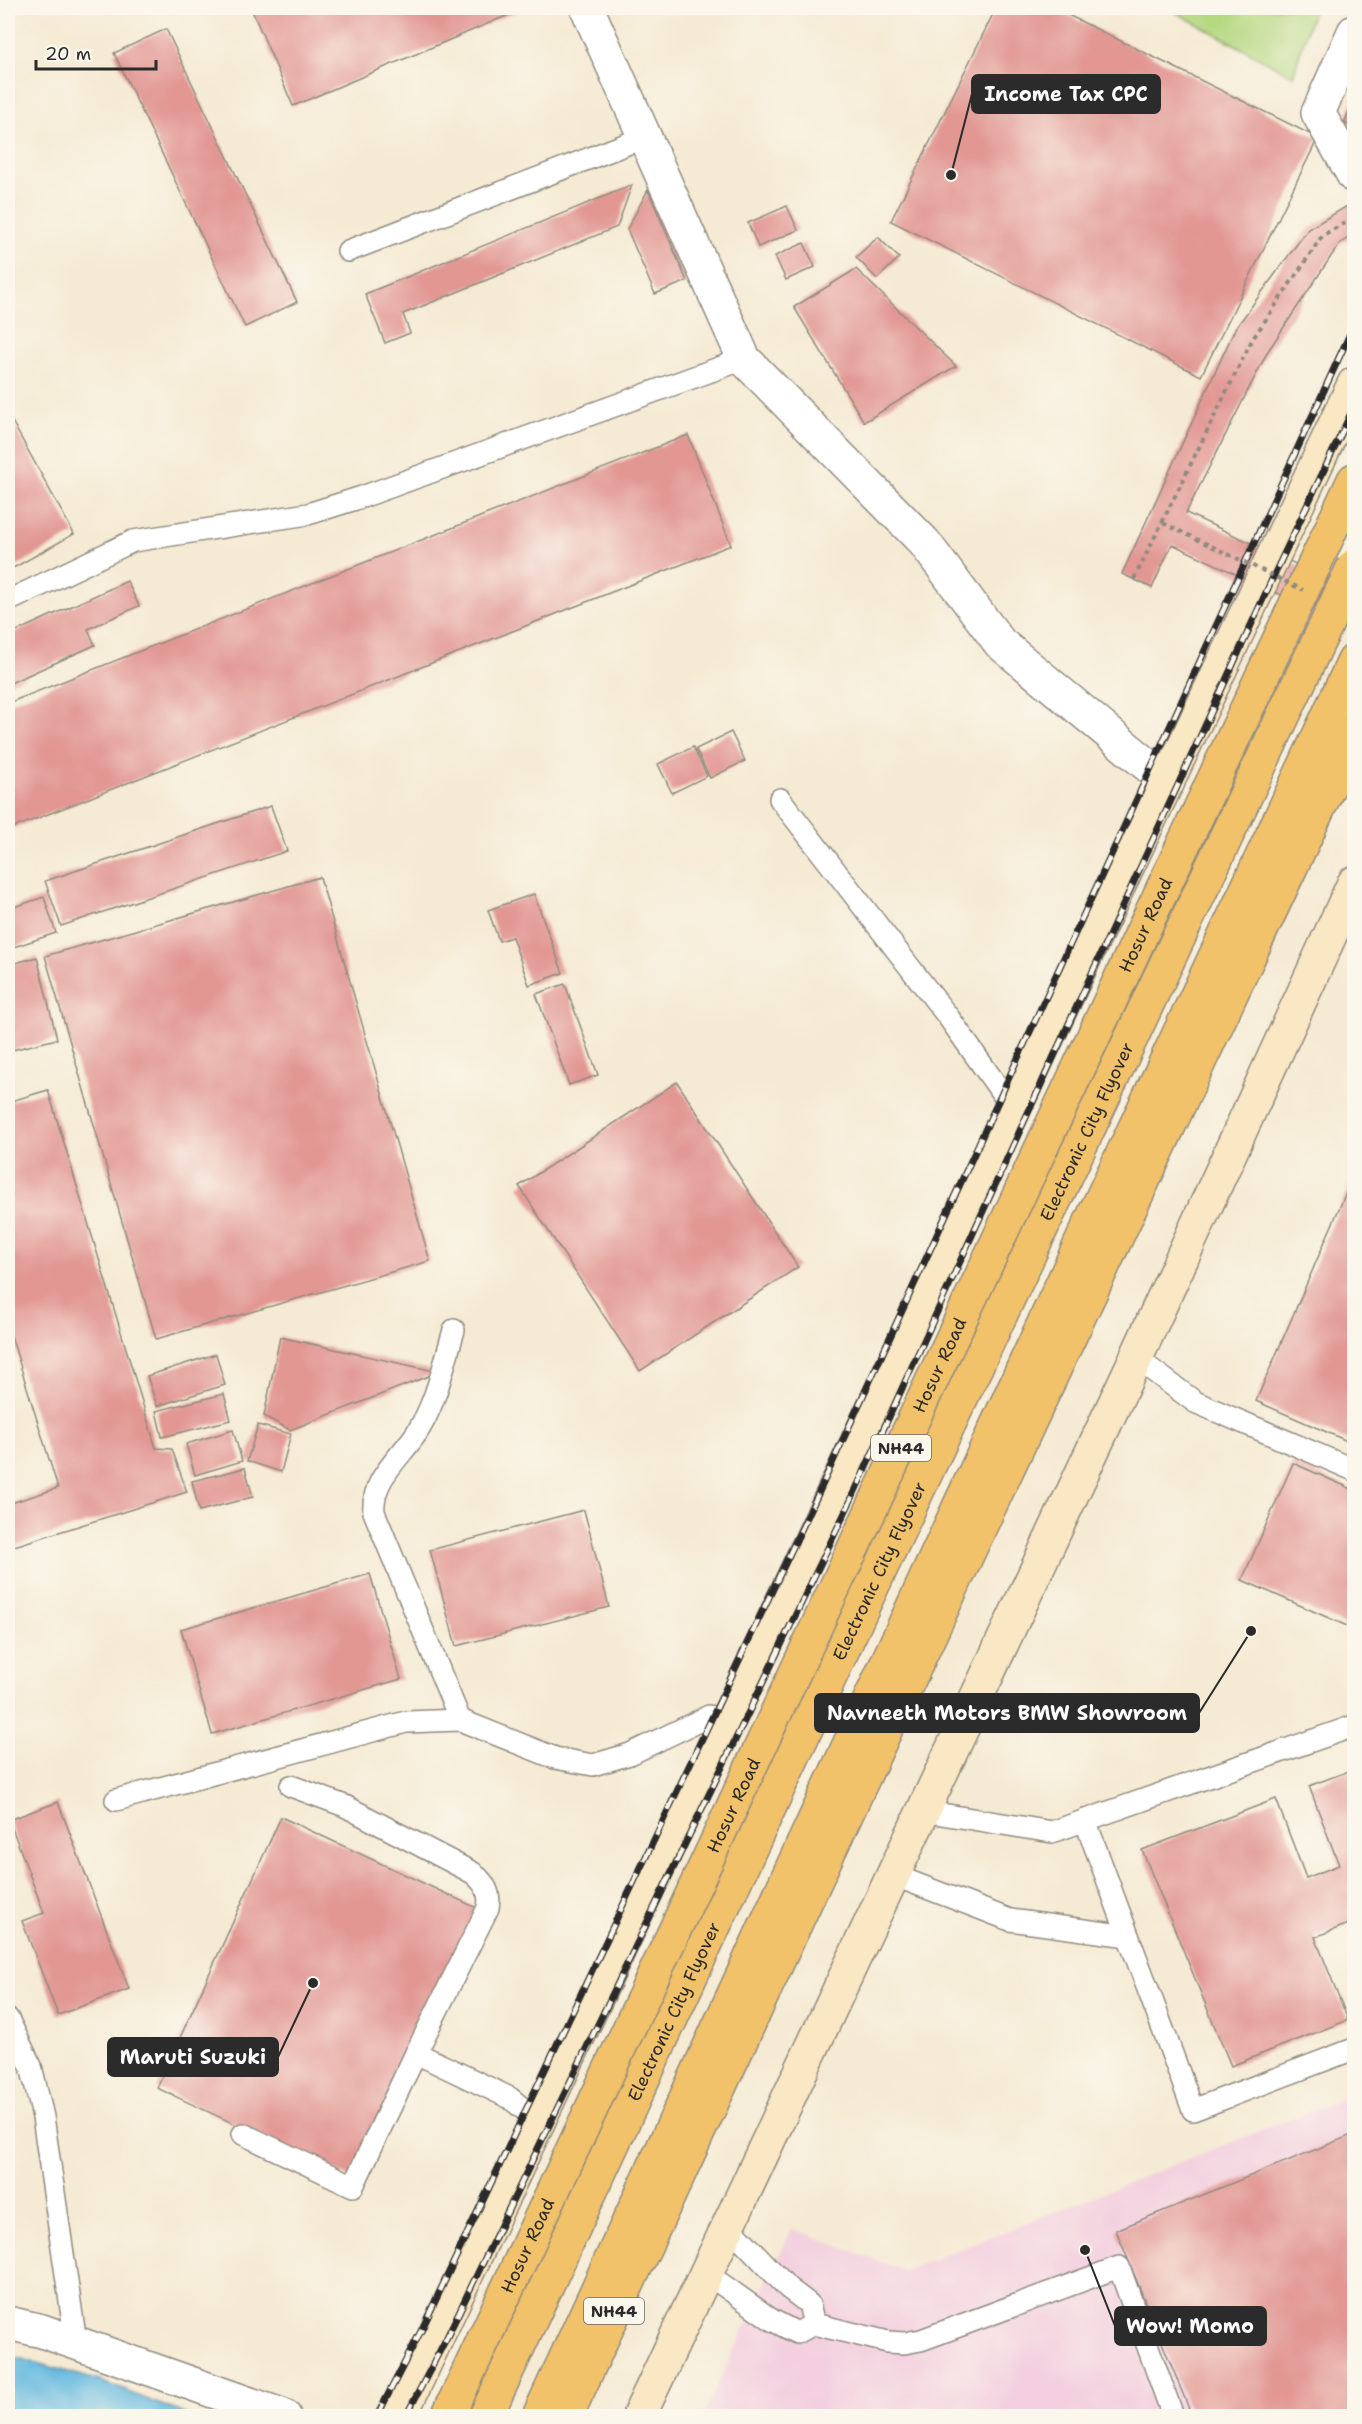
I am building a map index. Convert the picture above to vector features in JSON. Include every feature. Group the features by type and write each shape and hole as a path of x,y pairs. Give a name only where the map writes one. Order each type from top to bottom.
{"highway":[{"name":"Hosur Road","path":"448,2416 1354,480"},
{"name":"Electronic City Flyover","path":"486,2416 868,1596 1354,566"},
{"path":"539,2416 1095,1213 1354,661"},
{"name":"NH44","path":"566,2416 982,1522 1354,734"}],"street":[{"path":"587,8 744,359 924,542 1000,643 1168,782"},
{"path":"1354,32 1318,113 1354,176"},
{"path":"400,2416 1354,384"},
{"path":"639,2416 1136,1358 1354,882"},
{"path":"8,2323 42,2331 284,2416"}],"lane":[{"path":"348,251 645,137"},
{"path":"8,601 133,542 308,514 363,497 744,359"},
{"path":"780,799 949,1018 1014,1110"},
{"path":"454,1330 425,1418 417,1433 376,1487 373,1499 374,1512 460,1720"},
{"path":"1136,1358 1195,1402 1354,1470"},
{"path":"116,1800 406,1722 460,1720 555,1758 593,1765 630,1754 709,1716 727,1721"},
{"path":"923,1811 1052,1832 1354,1726"},
{"path":"243,2134 353,2186 488,1908 490,1898 484,1882 474,1873 355,1811 291,1786"},
{"path":"1085,1820 1193,2110 1354,2049"},
{"path":"893,1875 1010,1920 1128,1936"},
{"path":"8,2019 31,2066 39,2100 76,2343"},
{"path":"416,2054 510,2098 538,2121"},
{"path":"729,2226 788,2288 808,2304 814,2324"},
{"path":"706,2273 772,2320 797,2333 814,2324 888,2342 904,2343 921,2340 1119,2267 1173,2416"}],"path":[{"path":"1134,579 1252,340 1323,235 1354,218"},
{"path":"1163,523 1312,594"}],"shaded area":[{"path":"1354,2094 1354,2416 703,2416 792,2228 904,2271"}],"green space":[{"path":"1168,8 1314,8 1293,76"}],"water":[{"path":"8,2355 100,2381 190,2416 8,2416"}],"building":[{"path":"251,8 525,8 293,106"},
{"path":"996,8 1054,8 1318,138 1201,376 891,221"},
{"path":"166,29 297,302 245,327 114,53"},
{"path":"1354,100 1354,127 1344,123"},
{"path":"632,185 617,227 403,314 410,333 385,343 365,294"},
{"path":"648,190 687,281 655,294 627,229"},
{"path":"1354,202 1354,235 1340,243 1268,351 1186,513 1354,591 1354,629 1172,544 1152,588 1122,574 1235,329 1308,229"},
{"path":"787,206 798,230 758,247 748,223"},
{"path":"878,237 899,258 877,279 856,257"},
{"path":"804,243 815,267 786,280 775,256"},
{"path":"856,269 956,366 864,422 794,307"},
{"path":"8,414 74,534 8,571"},
{"path":"688,435 731,545 8,830 8,703"},
{"path":"127,581 139,606 88,629 95,645 8,684 8,635"},
{"path":"731,732 745,761 710,778 696,749"},
{"path":"693,747 707,776 672,793 658,764"},
{"path":"271,806 287,851 61,926 45,881"},
{"path":"320,877 430,1261 156,1339 45,956"},
{"path":"534,894 563,973 529,985 512,937 499,941 488,910"},
{"path":"44,897 56,933 8,949 8,909"},
{"path":"37,957 57,1039 8,1051 8,965"},
{"path":"565,984 598,1075 569,1085 536,994"},
{"path":"677,1082 798,1267 640,1371 519,1186"},
{"path":"48,1090 156,1448 172,1449 187,1492 8,1548 8,1504 58,1488 8,1326 8,1102"},
{"path":"1354,1174 1354,1444 1256,1401"},
{"path":"280,1337 439,1372 290,1430 264,1416"},
{"path":"216,1354 225,1385 157,1406 147,1376"},
{"path":"224,1394 231,1420 162,1437 156,1411"},
{"path":"258,1425 291,1434 281,1472 247,1461"},
{"path":"233,1430 242,1461 195,1475 186,1444"},
{"path":"1293,1463 1354,1490 1354,1629 1242,1580"},
{"path":"245,1468 253,1497 199,1511 192,1481"},
{"path":"584,1510 609,1607 456,1646 430,1550"},
{"path":"370,1574 401,1679 212,1734 181,1629"},
{"path":"1354,1769 1354,1922 1315,1937 1348,2020 1231,2066 1142,1850 1276,1799 1306,1878 1339,1865 1309,1786"},
{"path":"58,1802 129,1989 58,2015 22,1921 44,1913 9,1820"},
{"path":"281,1817 477,1908 353,2179 157,2088"},
{"path":"1354,2134 1354,2413 1345,2416 1192,2416 1116,2230"}],"railway":[{"path":"377,2416 421,2331 819,1492 1354,325"},
{"path":"406,2416 446,2339 851,1500 1274,575 1354,407"}],"place":[{"name":"Income Tax CPC","path":"951,175"},
{"name":"Navneeth Motors BMW Showroom","path":"1251,1631"},
{"name":"Maruti Suzuki","path":"313,1983"},
{"name":"Wow! Momo","path":"1085,2250"}]}
